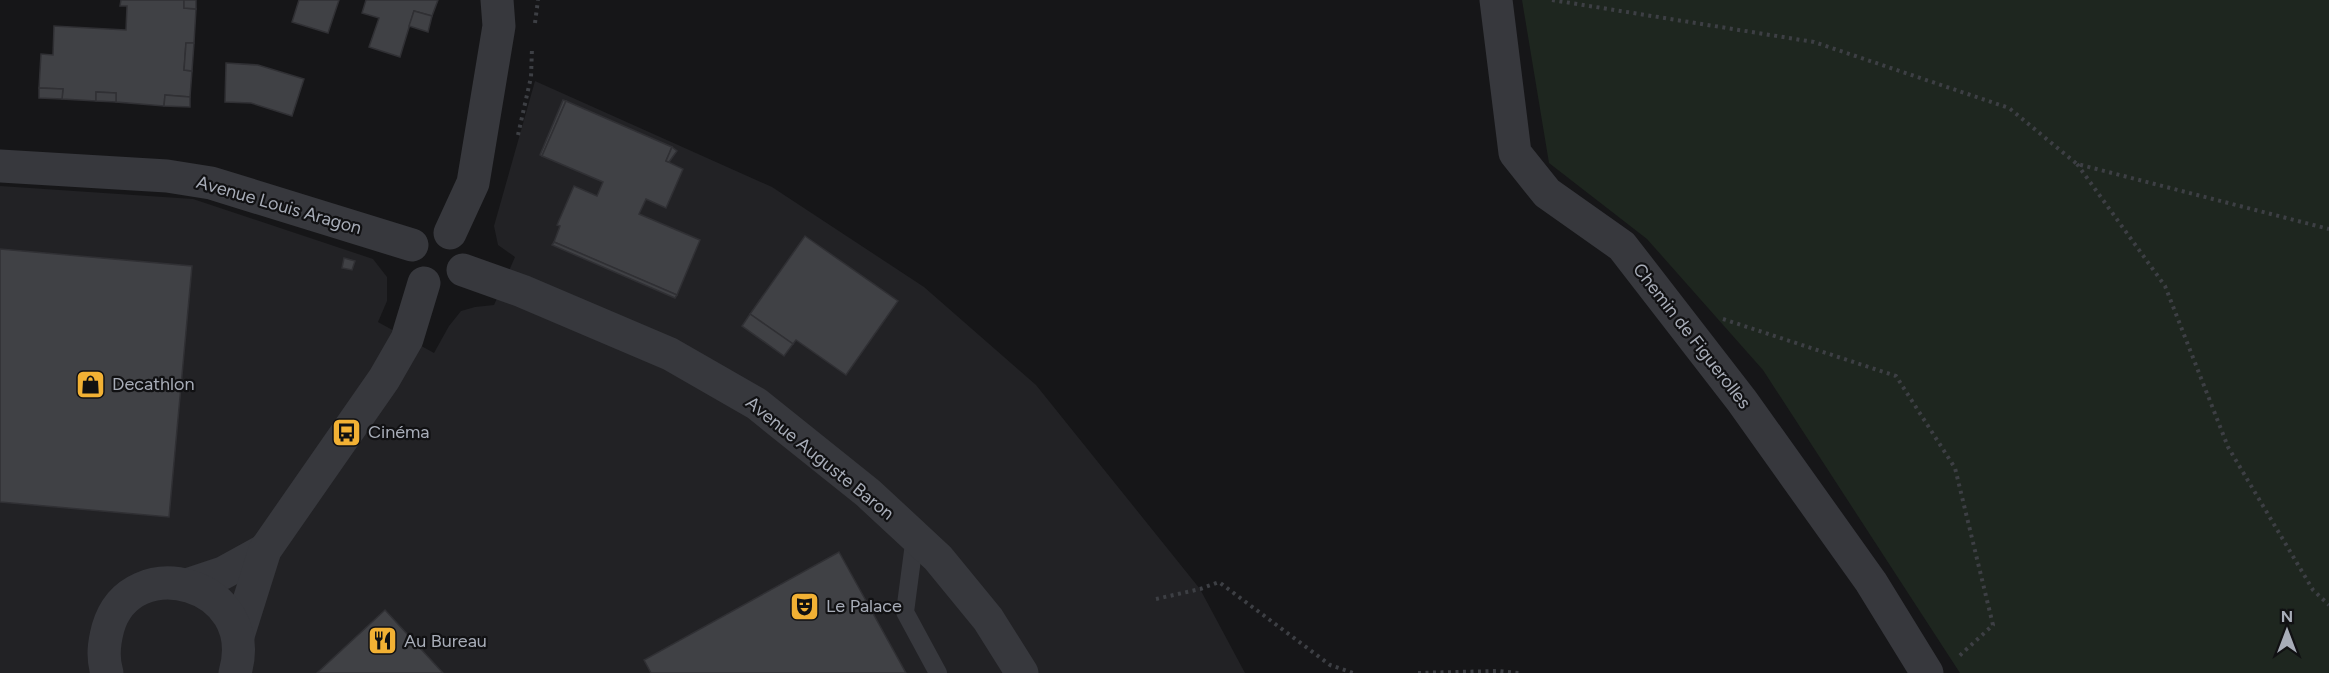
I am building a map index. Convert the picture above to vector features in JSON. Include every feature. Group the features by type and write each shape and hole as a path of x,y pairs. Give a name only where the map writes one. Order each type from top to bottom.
{"street":[{"path":"450,233 473,183 500,26 497,0"},
{"name":"Chemin de Figuerolles","path":"1496,0 1515,153 1547,193 1622,246 1756,420 1871,582 1938,669"},
{"name":"Avenue Louis Aragon","path":"0,166 166,176 211,183 412,245"},
{"path":"437,230 450,233 458,239 464,249 466,259 463,270 450,284 435,286 424,284 415,276 410,266 409,256 412,245 420,236 428,232 437,230"},
{"name":"Avenue Auguste Baron","path":"463,270 543,300 670,354 757,404 868,493 938,558 988,619 1022,673"},
{"path":"238,636 265,550 384,380 407,339 424,284"},
{"path":"187,585 223,573 265,550"},
{"path":"106,672 103,645 110,620 126,597 144,588 166,583 187,585 205,591 220,603 231,619 238,636 239,659 235,673"}],"lane":[{"path":"915,536 905,612 938,673"}],"path":[{"path":"536,19 538,0"},
{"path":"1552,0 1814,42 2008,108 2077,164 2165,286 2228,447 2313,590 2329,605"},
{"path":"2077,164 2329,229"},
{"path":"1719,318 1896,375 1955,468 1993,626 1938,669"},
{"path":"1156,599 1200,589 1219,582 1329,665 1353,673"},
{"path":"1418,673 1497,671 1519,673"}],"shaded area":[{"path":"1522,0 2329,0 2329,673 1960,673 1763,370 1647,239 1549,163"},
{"path":"535,81 772,187 924,287 1036,385 1200,589 1245,673 0,673 0,186 193,199 373,259 387,277 387,301 378,322 434,353 449,326 461,311 494,305 515,257 498,245 494,226"}],"building":[{"path":"121,0 184,0 184,8 196,9 194,43 186,43 184,70 192,71 190,97 165,95 164,106 116,102 116,93 96,92 96,101 62,99 63,89 39,88 41,54 53,55 54,26 126,30 127,6 120,6"},
{"path":"184,0 196,0 196,9 184,8"},
{"path":"299,0 339,0 328,33 292,22"},
{"path":"366,0 438,0 432,16 414,11 400,57 369,47 379,18 362,13"},
{"path":"414,11 432,16 428,32 409,26"},
{"path":"186,43 194,43 192,71 184,70"},
{"path":"226,63 258,65 304,79 292,116 251,103 225,102"},
{"path":"39,88 63,89 62,99 39,98"},
{"path":"96,92 116,93 116,102 96,101"},
{"path":"165,95 190,97 190,107 164,106"},
{"path":"563,100 566,101 542,156 540,155"},
{"path":"566,101 672,147 666,161 683,169 666,208 646,199 639,214 700,240 677,295 554,242 560,226 557,225 574,186 597,196 603,182 542,156"},
{"path":"672,147 677,151 669,162 666,161"},
{"path":"805,236 898,301 846,375 796,340 793,344 750,314"},
{"path":"554,242 677,295 675,298 552,245"},
{"name":"Decathlon","path":"0,249 192,266 169,517 0,502"},
{"path":"344,258 355,261 352,270 342,268"},
{"path":"750,314 793,344 784,356 742,326"},
{"name":"Le Palace","path":"839,552 906,673 651,673 644,660"},
{"name":"Au Bureau","path":"385,610 443,673 317,673"}],"place":[{"name":"Decathlon","path":"91,384"},
{"name":"Cinéma","path":"347,432"},
{"name":"Le Palace","path":"805,606"},
{"name":"Au Bureau","path":"383,641"}]}
